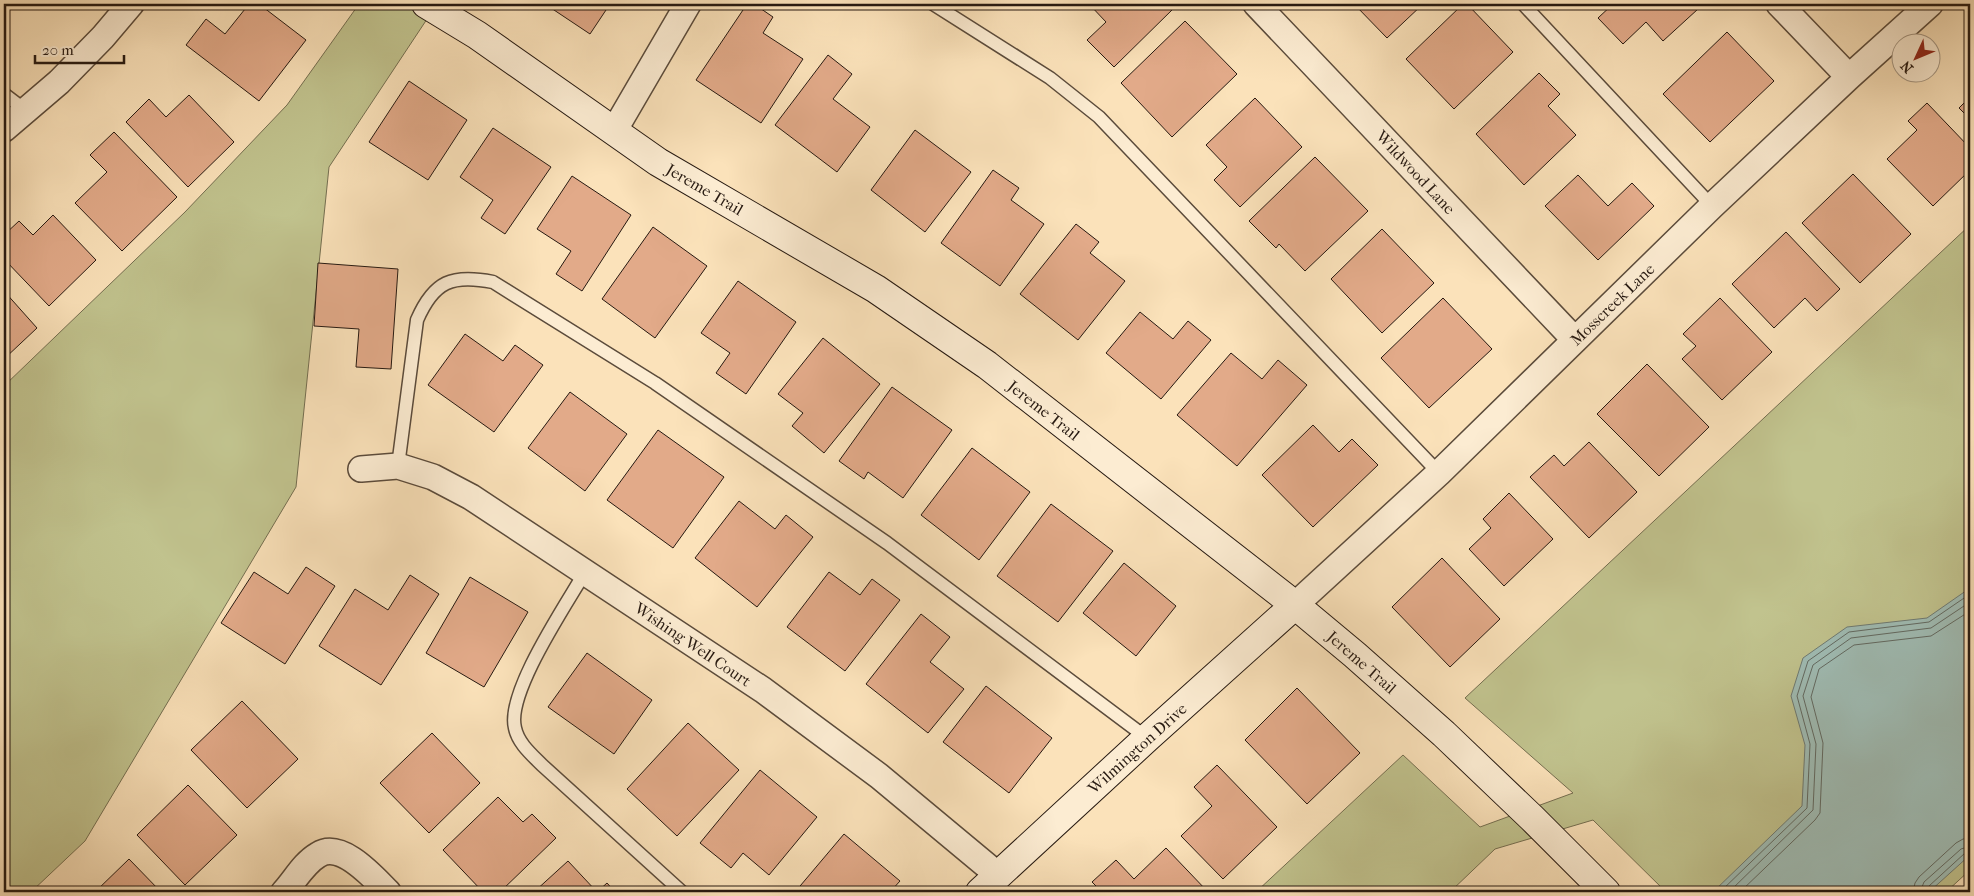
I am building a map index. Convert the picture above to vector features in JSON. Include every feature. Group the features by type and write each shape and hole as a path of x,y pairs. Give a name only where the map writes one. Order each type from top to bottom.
{"street":[{"path":"4,129 59,82 131,4"},
{"name":"Jereme Trail","path":"426,4 477,35 658,162 876,289 987,366 1295,605 1444,734 1606,892"},
{"path":"614,131 688,4"},
{"name":"Wildwood Lane","path":"1256,4 1575,340"},
{"path":"1779,4 1849,76"},
{"name":"Mosscreek Lane","path":"1295,605 1439,473 1712,206 1849,76 1930,4"},
{"name":"Wishing Well Court","path":"361,469 398,466 433,477 471,497 585,572 763,690 879,776 989,884"},
{"name":"Wilmington Drive","path":"989,884 1295,605"},
{"path":"284,892 316,856 330,850 339,852 370,874 388,892"}],"lane":[{"path":"933,4 1050,78 1098,116 1439,473"},
{"path":"1523,4 1712,206"},
{"path":"4,94 25,110"},
{"path":"398,466 417,320 422,308 438,289 457,279 475,279 492,282 655,382 863,526 1147,738"},
{"path":"585,572 524,678 514,708 515,728 524,746 542,765 682,892"}],"green space":[{"path":"359,4 437,4 329,167 296,487 85,841 31,892 4,892 4,386 185,212 287,105"},
{"path":"1970,225 1970,870 1946,892 1666,892 1593,820 1495,849 1450,892 1256,892 1403,755 1480,827 1573,793 1465,698"}],"water":[{"path":"1970,588 1970,855 1929,892 1713,892 1802,806 1805,745 1791,696 1803,658 1847,627 1927,618"}],"building":[{"path":"249,4 259,4 306,40 259,101 186,45 206,19 225,34"},
{"path":"545,4 610,4 590,34"},
{"path":"747,4 754,4 773,17 763,33 803,59 761,123 696,80"},
{"path":"1089,4 1170,4 1174,8 1114,67 1087,40 1106,22"},
{"path":"1354,4 1423,4 1387,38"},
{"path":"1463,4 1467,4 1513,52 1454,109 1406,59"},
{"path":"1613,4 1694,4 1698,9 1663,41 1646,22 1623,44 1598,18"},
{"path":"1185,21 1237,74 1172,137 1121,83"},
{"path":"1727,32 1774,81 1710,142 1663,94"},
{"path":"828,55 852,74 833,99 870,127 837,172 775,125"},
{"path":"1539,73 1560,94 1548,106 1576,135 1524,185 1476,134"},
{"path":"409,81 467,120 428,180 369,142"},
{"path":"189,95 234,142 188,187 126,122 149,99 166,117"},
{"path":"1970,97 1970,119 1959,108"},
{"path":"1255,98 1302,147 1240,207 1214,180 1227,167 1206,145"},
{"path":"1927,103 1970,148 1970,170 1933,206 1887,159 1917,130 1908,121"},
{"path":"493,128 551,167 505,234 481,218 493,200 460,177"},
{"path":"915,130 971,172 925,232 871,190"},
{"path":"114,132 177,197 122,251 75,203 107,172 90,155"},
{"path":"1315,157 1368,211 1305,271 1279,244 1276,248 1249,221"},
{"path":"993,170 1019,188 1011,200 1044,224 1000,286 941,243"},
{"path":"1853,174 1911,234 1860,283 1802,223"},
{"path":"1578,175 1608,206 1632,183 1654,206 1598,260 1545,206"},
{"path":"572,176 631,215 582,291 556,274 571,251 537,229"},
{"path":"53,215 96,260 49,306 4,259 4,235 19,221 33,235"},
{"path":"1076,224 1099,242 1090,253 1125,281 1078,340 1020,294"},
{"path":"653,227 707,266 655,338 602,299"},
{"path":"1382,229 1434,283 1382,333 1331,279"},
{"path":"1786,232 1840,289 1817,311 1805,298 1774,328 1732,284"},
{"path":"318,263 398,269 391,369 356,367 359,329 314,326"},
{"path":"738,281 796,322 746,394 716,373 730,353 701,333"},
{"path":"4,291 37,328 4,359"},
{"path":"1443,298 1492,349 1429,408 1381,358"},
{"path":"1720,298 1772,352 1722,400 1682,359 1696,346 1683,334"},
{"path":"1140,312 1173,339 1188,321 1211,340 1161,399 1106,353"},
{"path":"465,334 503,361 515,345 543,365 494,432 428,385"},
{"path":"823,338 880,384 824,453 792,426 803,413 778,394"},
{"path":"1231,353 1262,379 1278,360 1307,385 1237,466 1177,415"},
{"path":"1647,364 1709,427 1659,476 1597,414"},
{"path":"892,387 952,430 903,498 868,472 864,479 839,461"},
{"path":"570,392 627,434 585,491 528,448"},
{"path":"1313,425 1339,452 1352,439 1378,465 1313,527 1262,475"},
{"path":"658,430 724,477 673,548 607,500"},
{"path":"1589,442 1637,492 1589,538 1530,477 1554,455 1564,466"},
{"path":"972,448 1030,492 979,560 921,515"},
{"path":"1509,493 1553,539 1504,586 1469,549 1491,528 1483,519"},
{"path":"739,501 775,529 786,515 813,537 757,607 695,558"},
{"path":"1051,504 1113,551 1058,622 997,576"},
{"path":"1442,558 1500,619 1450,667 1392,607"},
{"path":"1124,563 1176,606 1136,656 1083,613"},
{"path":"306,567 335,586 285,664 221,623 254,572 288,594"},
{"path":"829,572 860,595 872,579 900,600 845,671 787,627"},
{"path":"410,575 439,594 381,685 319,646 355,589 388,610"},
{"path":"470,577 528,612 484,687 426,653"},
{"path":"921,614 950,637 930,662 964,689 928,733 866,684"},
{"path":"587,653 652,700 614,754 548,707"},
{"path":"986,686 1052,738 1009,793 943,742"},
{"path":"1297,688 1360,753 1307,804 1245,740"},
{"path":"242,701 298,759 247,808 191,750"},
{"path":"688,723 739,770 677,836 627,789"},
{"path":"432,733 480,783 429,833 380,783"},
{"path":"1217,765 1277,827 1223,879 1181,836 1212,806 1194,787"},
{"path":"760,770 817,817 769,875 743,853 731,868 700,843"},
{"path":"188,785 237,835 185,885 137,835"},
{"path":"498,797 523,822 532,814 556,838 500,892 483,892 443,850"},
{"path":"844,834 900,881 890,892 795,892"},
{"path":"1166,848 1208,892 1102,892 1092,882 1116,860 1134,879"},
{"path":"129,859 161,892 95,892"},
{"path":"568,861 597,892 534,892"},
{"path":"607,883 615,892 597,892"}]}
